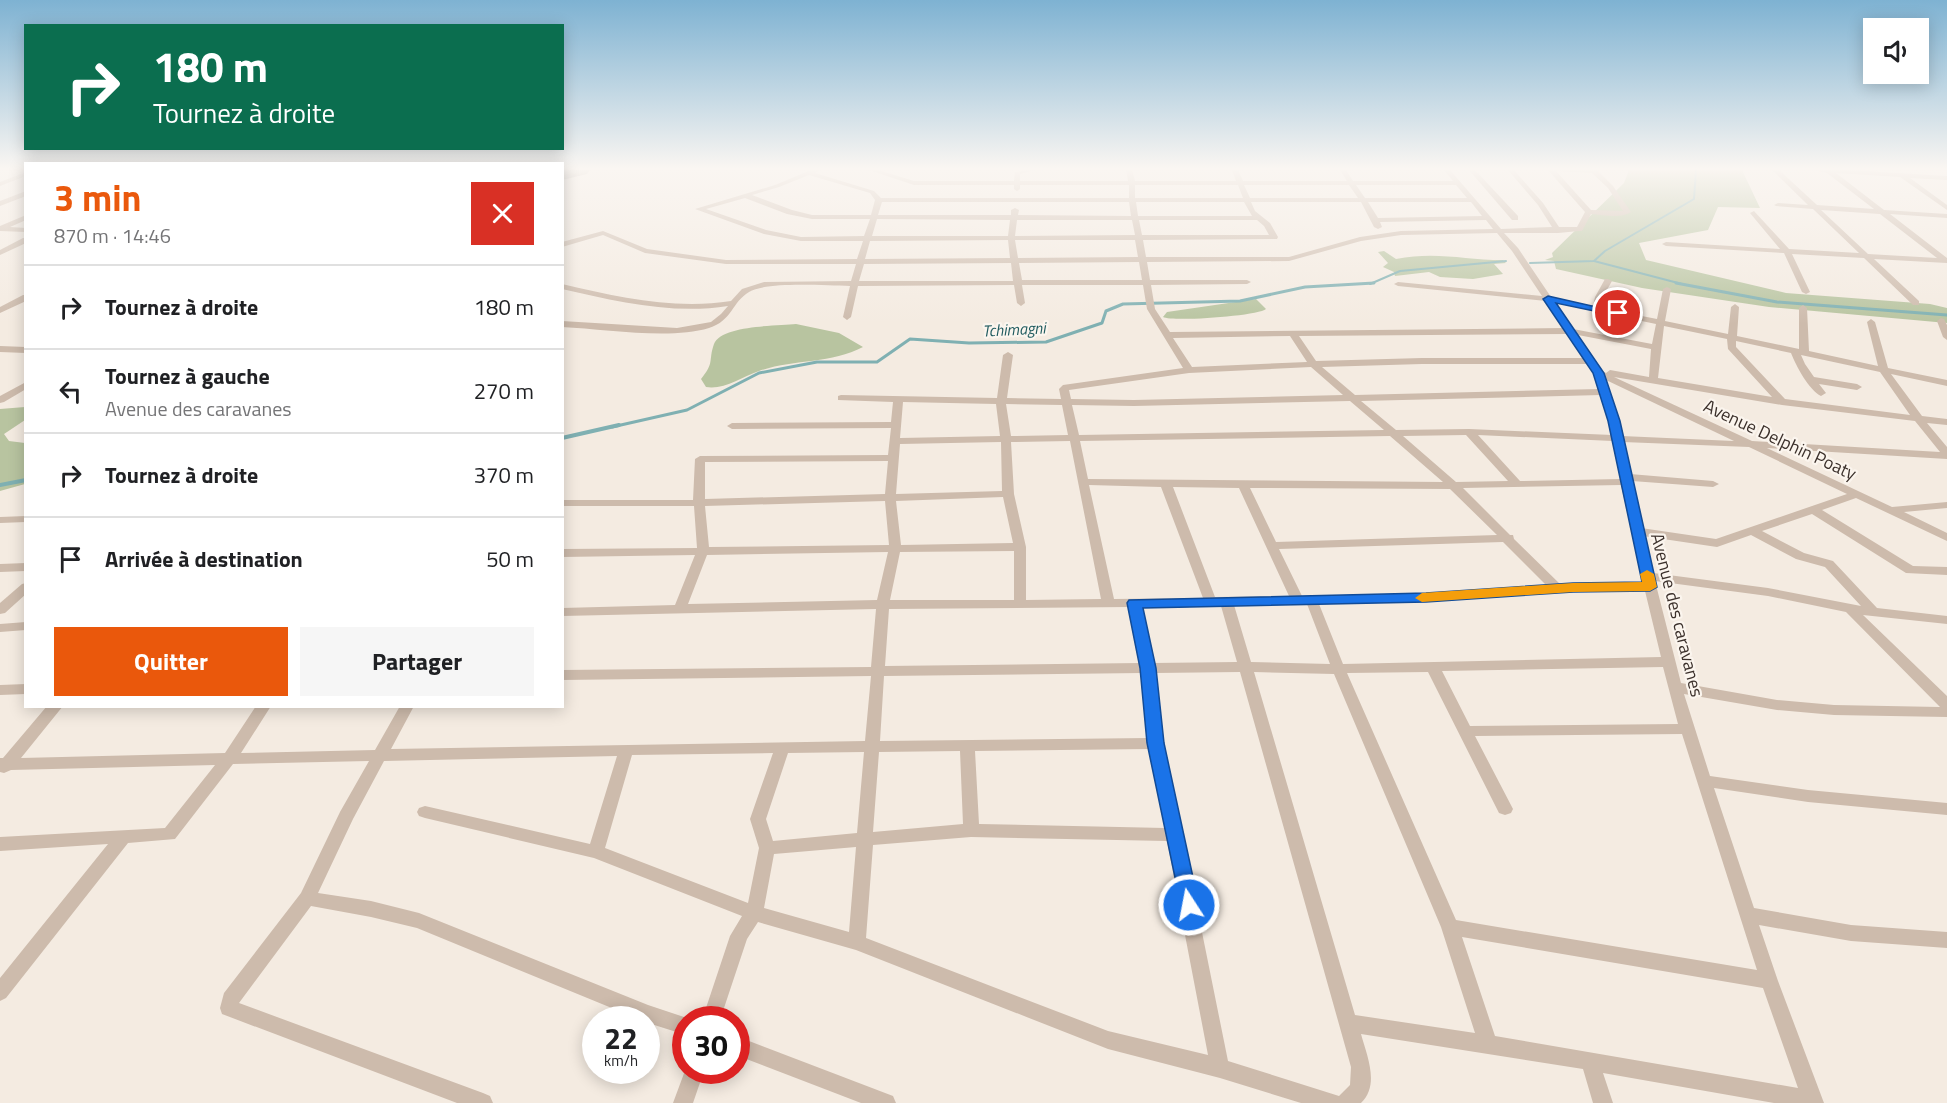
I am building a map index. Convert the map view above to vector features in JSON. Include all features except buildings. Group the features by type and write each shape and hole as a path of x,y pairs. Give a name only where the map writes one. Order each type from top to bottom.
{"street":[{"path":"0,229 16,221"},
{"path":"731,221 781,236 869,238 1274,237 1267,225 1262,221"},
{"path":"847,317 852,283 873,221"},
{"path":"1013,221 1013,261 1021,303"},
{"path":"1137,221 1151,309 1170,335 1189,370"},
{"path":"1377,221 1380,230 1401,233"},
{"name":"Avenue des caravanes","path":"1490,221 1548,299 1595,368 1604,392 1617,437 1636,531 1687,729 1769,981 1813,1101"},
{"path":"1552,221 1558,231"},
{"path":"564,244 603,233 645,251 704,260 1288,259 1360,239 1401,233 1558,231 1579,229 1583,221"},
{"path":"1761,221 1787,252 1806,292"},
{"path":"1829,221 1916,303"},
{"path":"1894,221 1947,262"},
{"path":"0,229 24,230"},
{"path":"0,253 24,241"},
{"path":"1666,244 1947,262"},
{"path":"1598,309 1599,297 1608,281"},
{"path":"564,324 677,331 691,329 718,322 732,303 748,288 764,284 1247,282"},
{"path":"1398,284 1548,299 1947,383"},
{"path":"564,286 614,297 696,307 732,303"},
{"path":"1653,381 1656,346 1667,290"},
{"path":"0,310 24,298"},
{"path":"1735,307 1731,347 1782,402"},
{"path":"1803,308 1800,351 1809,379 1821,393"},
{"path":"1941,321 1947,337"},
{"path":"1871,322 1884,370 1947,455"},
{"path":"1170,335 1570,331 1656,346"},
{"path":"1294,335 1313,364 1453,485 1558,589"},
{"path":"0,349 24,350"},
{"path":"1008,355 1001,402 1006,439 1008,494 1020,547 1020,604"},
{"path":"1108,603 1064,389 1072,385 1189,370 1313,364 1595,368 1653,381 1782,402 1947,422"},
{"name":"Avenue Delphin Poaty","path":"1595,368 1749,444 1947,537"},
{"path":"1809,379 1857,387"},
{"path":"1,400 24,386"},
{"path":"841,398 1067,403 1604,392"},
{"path":"857,942 883,604 895,547 890,499 898,400"},
{"path":"732,426 895,425"},
{"path":"894,441 1469,432 1617,437 1947,455"},
{"path":"1469,432 1517,485"},
{"path":"679,610 703,551 699,503 700,459 892,458"},
{"path":"1084,482 1244,485 1517,485 1626,479 1713,484"},
{"path":"1166,484 1245,667 1351,1023 1361,1067 1360,1090 1346,1103"},
{"path":"1244,485 1272,546 1304,599 1338,668 1450,927 1488,1045"},
{"path":"564,503 699,503 1008,494"},
{"path":"1636,531 1717,543 1857,494"},
{"path":"1890,510 1947,505"},
{"path":"1813,509 1910,570 1947,571"},
{"path":"0,520 24,519"},
{"path":"1751,530 1800,556 1829,564 1874,612"},
{"path":"1272,546 1509,538"},
{"path":"564,553 1020,547"},
{"path":"0,568 24,567"},
{"path":"564,612 883,604 1135,603 1449,597 1649,581 1768,592 1850,609 1947,620"},
{"path":"0,610 24,589"},
{"path":"1135,603 1148,668 1155,743 1176,835 1220,1068"},
{"path":"1850,609 1944,700"},
{"path":"0,628 24,626"},
{"path":"564,675 1245,667 1338,668 1669,662"},
{"path":"1432,666 1505,809"},
{"path":"1675,687 1777,705 1834,710 1947,712"},
{"path":"0,690 24,689"},
{"path":"2,766 54,708"},
{"path":"0,844 169,834 228,760 263,708"},
{"path":"406,708 346,817 307,898 231,999 229,1008 483,1103"},
{"path":"1465,731 1687,729"},
{"path":"2,766 626,750 1155,743"},
{"path":"967,746 970,830"},
{"path":"716,1006 739,936 754,914 767,848 758,819 783,747"},
{"path":"596,852 626,750"},
{"path":"1705,781 1808,796 1947,809"},
{"path":"425,812 596,852 754,914 857,942 1108,1040 1220,1068 1333,1103"},
{"path":"767,848 970,830 1176,835"},
{"path":"0,992 123,837"},
{"path":"307,898 371,909 419,921 648,1014 672,1022"},
{"path":"1748,915 1851,933 1920,940 1947,940"},
{"path":"1450,927 1769,981"},
{"path":"1351,1023 1590,1061 1813,1101"},
{"path":"750,1050 886,1103"},
{"path":"1590,1061 1604,1103"},
{"path":"683,1103 690,1084"}],"green space":[{"path":"1584,221 1712,221 1708,230 1639,243 1646,260 1786,293 1930,304 1947,308 1947,323 1769,307 1642,288 1556,269 1554,261 1545,260 1553,257 1552,253"},
{"path":"1384,251 1396,259 1437,256 1503,260 1506,263 1494,264 1503,274 1473,279 1440,277 1429,272 1395,276 1394,272 1383,267 1388,263 1378,252"},
{"path":"1256,299 1266,309 1260,312 1215,318 1163,317 1167,312"},
{"path":"796,324 839,333 863,347 825,359 772,367 719,387 706,387 701,379 710,365 714,344 719,338 738,330"},
{"path":"24,407 24,421 4,434 9,441 24,443 24,484 0,491 0,409"}],"waterway":[{"name":"Tchimagni","path":"1594,261 1605,251 1656,221"},
{"name":"Tchimagni","path":"1372,283 1400,271 1506,261"},
{"name":"Tchimagni","path":"1530,263 1594,261"},
{"path":"1594,261 1682,284"},
{"name":"Tchimagni","path":"612,427 687,410 759,373 817,362 877,362 910,339 969,343 1046,342 1102,323 1106,311 1123,304 1240,301 1305,287 1372,283"},
{"path":"1676,283 1777,302 1947,315"},
{"name":"Tchimagni","path":"564,438 619,425"},
{"name":"Tchimagni","path":"0,485 24,480"}],"slow traffic":[{"path":"1422,598 1573,588 1650,587 1647,574"}],"route":[{"path":"1189,905 1155,743 1148,668 1135,603 1426,598 1573,588 1650,587 1636,531 1614,421 1599,373 1548,299 1618,313"}]}
